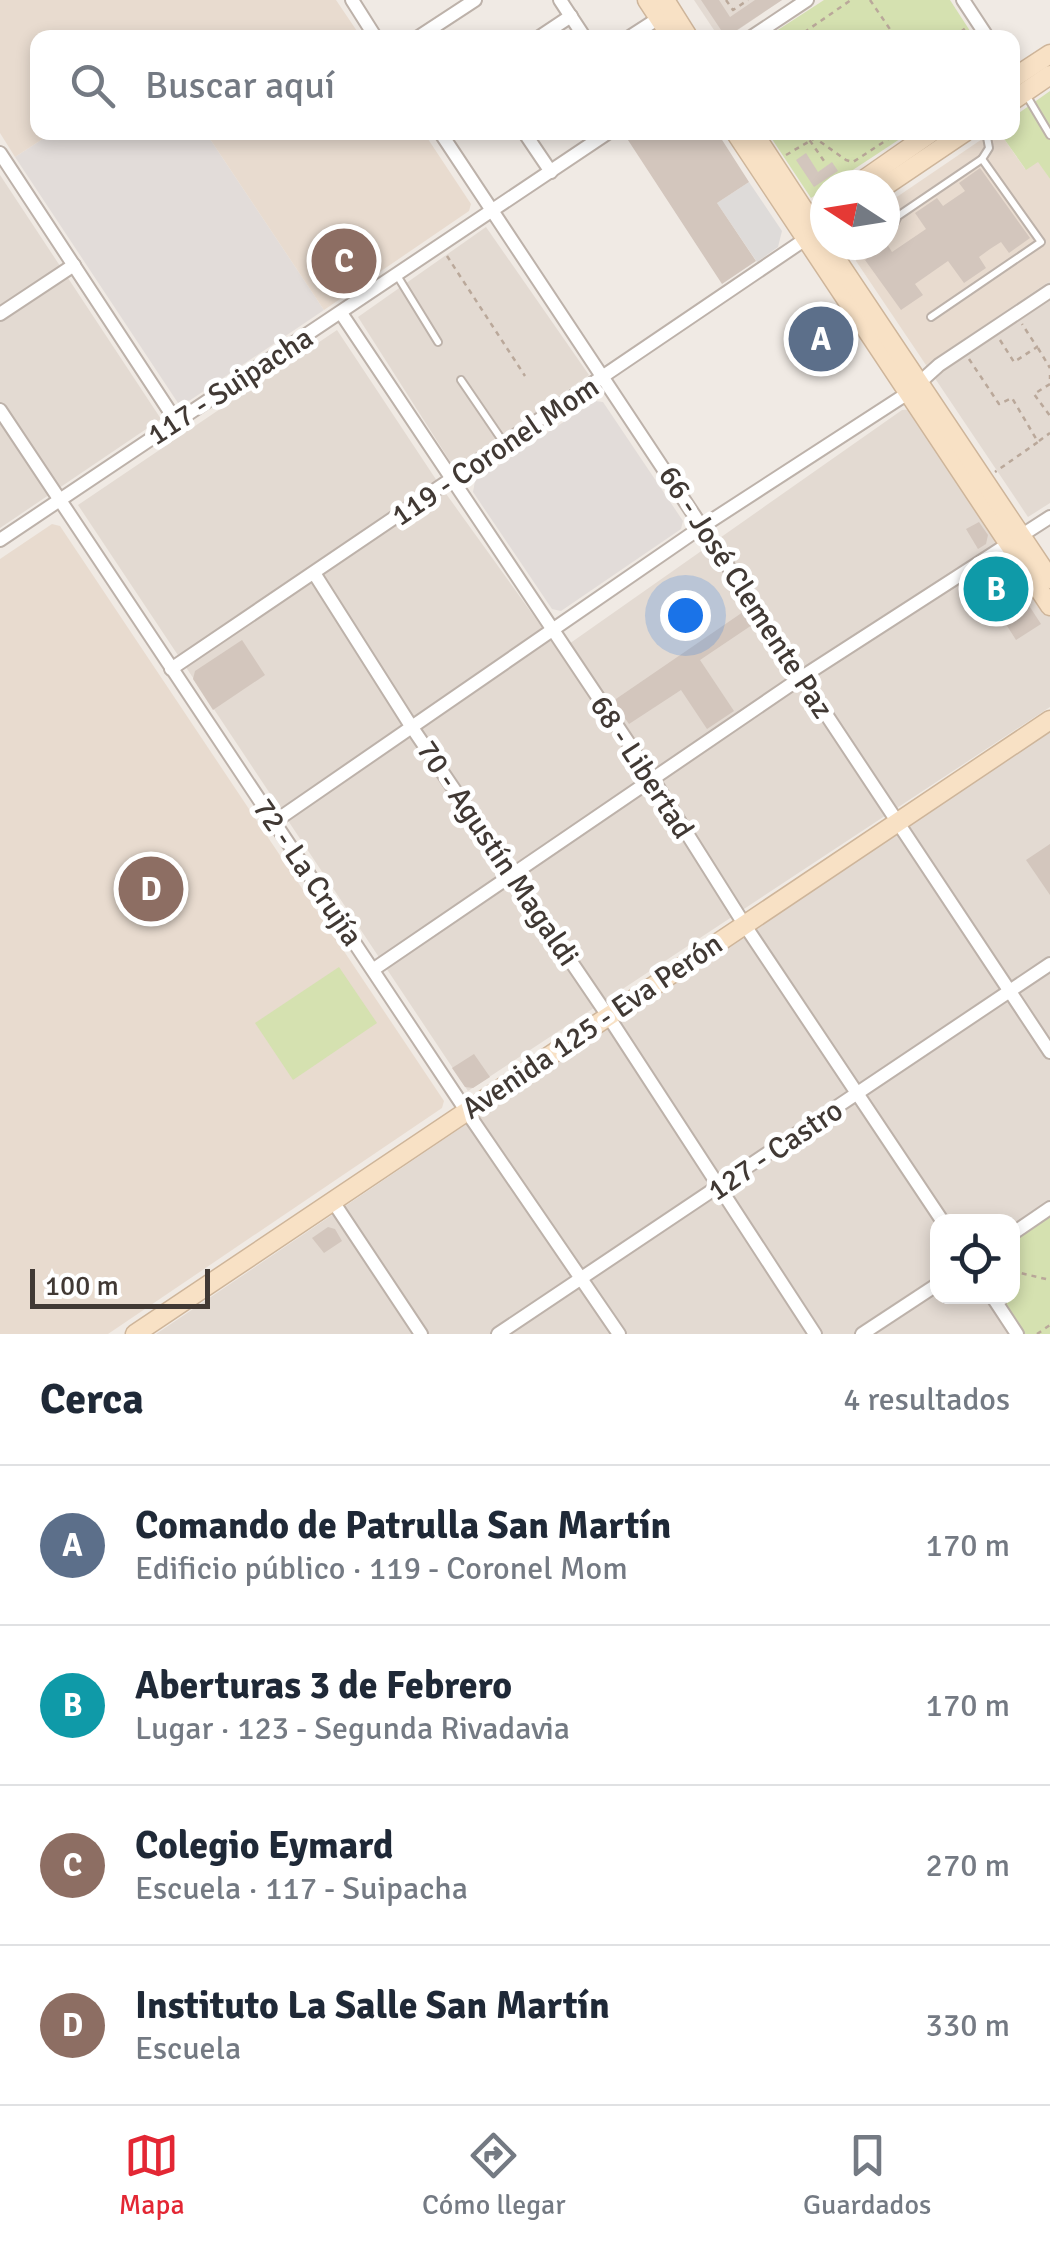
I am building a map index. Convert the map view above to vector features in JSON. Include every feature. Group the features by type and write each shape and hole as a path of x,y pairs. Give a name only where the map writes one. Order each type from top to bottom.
{"main road":[{"path":"647,0 682,30"},
{"path":"1020,80 1050,54"},
{"path":"1020,83 1050,75"},
{"path":"741,140 810,224"},
{"path":"758,140 810,220"},
{"path":"878,170 921,140"},
{"path":"900,176 953,140"},
{"path":"835,260 1014,540 1050,606"},
{"path":"838,262 914,389"},
{"path":"1014,540 1050,579"},
{"name":"Avenida 125 - Eva Perón","path":"145,1331 332,1200 1050,720"}],"street":[{"path":"352,0 371,30"},
{"path":"429,30 475,0"},
{"path":"560,0 580,30"},
{"path":"762,30 807,0"},
{"path":"963,0 983,30"},
{"path":"637,30 662,9"},
{"path":"550,30 571,16"},
{"name":"66 - José Clemente Paz","path":"445,140 1050,1052"},
{"path":"529,140 551,172"},
{"name":"117 - Suipacha","path":"0,540 597,140"},
{"path":"0,152 176,421"},
{"name":"119 - Coronel Mom","path":"171,669 810,243"},
{"path":"0,314 74,265"},
{"path":"274,822 703,526 914,389 940,365 1050,290"},
{"name":"68 - Libertad","path":"340,313 652,778 937,1214"},
{"name":"72 - La Crujía","path":"0,410 466,1112 619,1334"},
{"path":"374,969 802,677 1050,517"},
{"name":"70 - Agustín Magaldi","path":"314,573 815,1334"},
{"name":"127 - Castro","path":"498,1334 1050,964"},
{"path":"332,1200 421,1334"},
{"path":"1020,1229 1050,1208"},
{"path":"862,1334 930,1289"},
{"path":"997,1304 1017,1334"}],"lane":[{"path":"1020,91 1050,135"},
{"path":"900,215 982,158 989,148 988,140"},
{"path":"931,317 1041,242 982,158"},
{"path":"397,276 438,342"},
{"path":"461,380 504,444"}],"path":[{"path":"726,0 733,10 748,0"},
{"path":"807,30 850,0"},
{"path":"870,0 891,30"},
{"path":"963,30 967,27"},
{"path":"773,163 809,140 824,161"},
{"path":"819,140 853,162 887,140"},
{"path":"440,246 524,376"},
{"path":"1015,314 1050,368"},
{"path":"993,329 1014,362 1037,347"},
{"path":"962,349 999,404 1012,398 1038,442"},
{"path":"1050,379 1034,394 1050,416"},
{"path":"993,473 1050,433"},
{"path":"1020,1273 1050,1280"},
{"path":"1037,1334 1050,1325"}],"shaded area":[{"path":"0,0 336,0 356,30 30,30 30,140 41,140 15,157 0,133"},
{"path":"694,0 782,0 738,30 714,30"},
{"path":"41,140 211,140 324,310 183,405 178,403 15,157"},
{"path":"211,140 429,140 471,204 469,211 324,310"},
{"path":"981,140 1005,140 1025,169 1038,161 1050,179 1050,281 926,365 856,261 900,260 900,195"},
{"path":"0,175 161,419 0,528"},
{"path":"749,182 782,231 778,247 757,262 717,203"},
{"path":"486,227 589,375 455,469 358,317"},
{"path":"1050,281 1050,503 1028,517 926,365"},
{"path":"337,330 439,484 559,651 902,410 916,409 1050,604 1050,707 468,1091 78,505"},
{"path":"595,401 603,402 683,521 681,529 561,611 552,609 473,492 475,481"},
{"path":"52,524 60,526 444,1101 442,1108 108,1334 0,1334 0,559"},
{"path":"1050,730 1050,1334 156,1334"}],"green space":[{"path":"824,0 950,0 969,30 778,30"},
{"path":"1050,91 1050,179 1038,162 1026,170 1005,140 1020,140 1020,112"},
{"path":"773,140 898,140 853,170 810,170 810,196"},
{"path":"339,967 377,1023 293,1080 255,1023"},
{"path":"1050,1208 1050,1334 1017,1334 997,1304 1020,1304 1020,1229"}],"building":[{"path":"701,0 719,0 730,17 755,0 782,0 737,30 721,30"},
{"path":"628,140 722,140 749,182 717,203 756,261 722,284"},
{"path":"806,153 817,170 810,170 810,181 796,160"},
{"path":"832,162 837,170 821,170"},
{"path":"980,168 1030,238 1009,253 1001,242 990,249 979,257 986,268 964,283 948,261 915,284 923,295 901,310 865,260 900,260 900,247 926,229 915,213 937,198 943,206 965,191 959,183"},
{"path":"979,522 988,535 986,544 978,549 966,529"},
{"path":"997,567 1005,569 1041,624 1016,640 997,610 991,614 971,584"},
{"path":"743,612 752,625 700,660 734,711 707,729 681,690 629,724 613,701"},
{"path":"242,640 265,675 213,710 193,679 195,671"},
{"path":"1050,844 1050,895 1026,860"},
{"path":"474,1054 490,1077 473,1088 465,1087 452,1068"},
{"path":"328,1227 335,1229 342,1241 324,1253 312,1238"}],"place":[{"name":"Colegio Eymard","path":"344,261"},
{"name":"Comando de Patrulla San Martín","path":"821,339"},
{"name":"Aberturas 3 de Febrero","path":"996,589"},
{"name":"Instituto La Salle San Martín","path":"151,889"}]}
